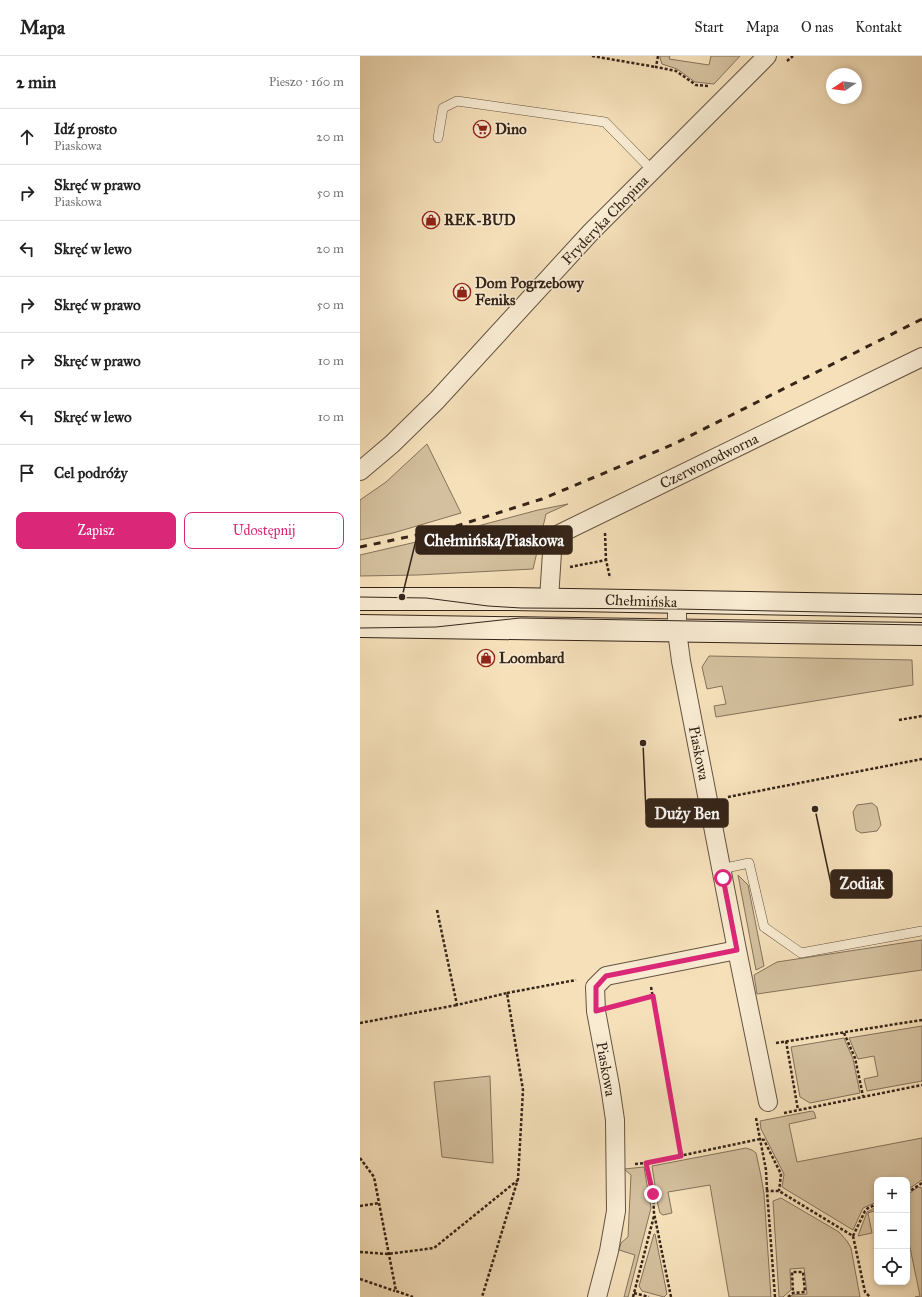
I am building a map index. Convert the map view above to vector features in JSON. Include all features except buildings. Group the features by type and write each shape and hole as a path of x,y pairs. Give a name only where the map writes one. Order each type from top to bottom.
{"main road":[{"name":"Chełmińska","path":"360,599 549,599 922,606"},
{"name":"Chełmińska","path":"360,626 922,634"}],"street":[{"name":"Fryderyka Chopina","path":"360,471 392,444 437,400 591,232 767,56"},
{"name":"Czerwonodworna","path":"549,599 553,537 922,357"},
{"name":"Piaskowa","path":"677,602 677,631 681,661 768,1102"},
{"path":"596,987 606,976 737,950"},
{"name":"Piaskowa","path":"596,987 596,1011 610,1086 614,1120 616,1212 609,1251 597,1297"}],"lane":[{"path":"438,138 443,108 457,101 605,122 652,170"},
{"path":"721,869 749,863 764,927 801,952 922,931"}],"path":[{"path":"592,56 676,72 696,85 711,86"},
{"path":"656,67 658,56"},
{"path":"899,720 922,716"},
{"path":"708,801 922,759"},
{"path":"437,910 457,1005"},
{"path":"360,1023 583,979 596,987"},
{"path":"651,986 681,1156"},
{"path":"482,1297 518,1179 523,1090 508,993"},
{"path":"596,1011 653,996"},
{"path":"922,1020 786,1041 798,1110 922,1085"},
{"path":"844,1032 855,1058 863,1096"},
{"path":"671,1297 654,1214 653,1194 646,1163 760,1139 764,1140 781,1174 779,1192"},
{"path":"762,1151 766,1170 775,1297"},
{"path":"360,1158 374,1178 396,1291"},
{"path":"360,1252 388,1254 434,1248 518,1179"},
{"path":"910,1191 922,1184"},
{"path":"767,1191 779,1192 853,1236"},
{"path":"360,1206 379,1203"},
{"path":"870,1297 865,1292 853,1236 865,1211 874,1205"},
{"path":"633,1297 654,1214"},
{"path":"788,1297 793,1293 805,1292 803,1272 792,1272 793,1293"},
{"path":"360,1279 413,1297"},
{"path":"634,1293 649,1297"}],"shaded area":[{"path":"660,56 670,56 669,59 709,65 711,56 740,56 714,84 695,82 677,69 662,64"},
{"path":"427,444 461,513 393,533 360,540 360,500 386,482"},
{"path":"568,504 546,514 533,569 418,575 360,576 360,555 429,539 538,510"},
{"path":"709,656 912,660 913,685 716,717 714,706 726,704 722,686 707,689 702,667"},
{"path":"872,803 877,807 881,825 877,831 861,833 856,830 853,812 857,805"},
{"path":"738,875 748,885 764,966 756,970"},
{"path":"922,940 922,970 757,994 754,975 777,962"},
{"path":"922,1026 922,1081 867,1091 864,1079 878,1076 874,1056 858,1059 849,1038"},
{"path":"844,1038 853,1059 860,1093 810,1103 800,1097 791,1047"},
{"path":"490,1076 493,1163 442,1157 434,1082"},
{"path":"812,1111 814,1112 816,1118 789,1124 797,1162 922,1138 922,1180 910,1188 910,1177 874,1177 874,1203 863,1208 853,1230 782,1187 784,1174 761,1129 760,1121"},
{"path":"746,1148 756,1153 761,1176 764,1194 771,1297 729,1297 710,1185 668,1192 672,1213 663,1215 660,1213 658,1205 652,1166"},
{"path":"644,1167 651,1208 628,1297 624,1297 635,1255 619,1250 621,1243 628,1237 631,1175 624,1169"},
{"path":"918,1187 922,1188 922,1297 915,1297 920,1296 910,1248 910,1193"},
{"path":"781,1198 839,1232 847,1241 851,1248 860,1297 790,1297 792,1295 807,1294 804,1268 790,1269 791,1290 783,1297 779,1297 773,1201"},
{"path":"874,1208 874,1211 868,1213 872,1233 858,1236 867,1212"},
{"path":"654,1234 667,1294 664,1297 642,1291 639,1286"}],"tram line":[{"path":"360,597 426,598 488,606 521,608 677,609 922,614"},
{"path":"360,628 436,627 520,618 922,625"}],"railway":[{"path":"360,547 450,528 542,499 674,444 922,319"}],"place":[{"name":"Dino","path":"482,129"},
{"name":"REK-BUD","path":"431,220"},
{"name":"Dom Pogrzebowy Feniks","path":"462,292"},
{"name":"Chełmińska/Piaskowa","path":"402,597"},
{"name":"Loombard","path":"486,658"},
{"name":"Duży Ben","path":"643,743"},
{"name":"Zodiak","path":"815,809"}],"route":[{"path":"653,1194 646,1163 681,1156 653,996 596,1011 596,987 606,976 737,950 723,878"}]}
